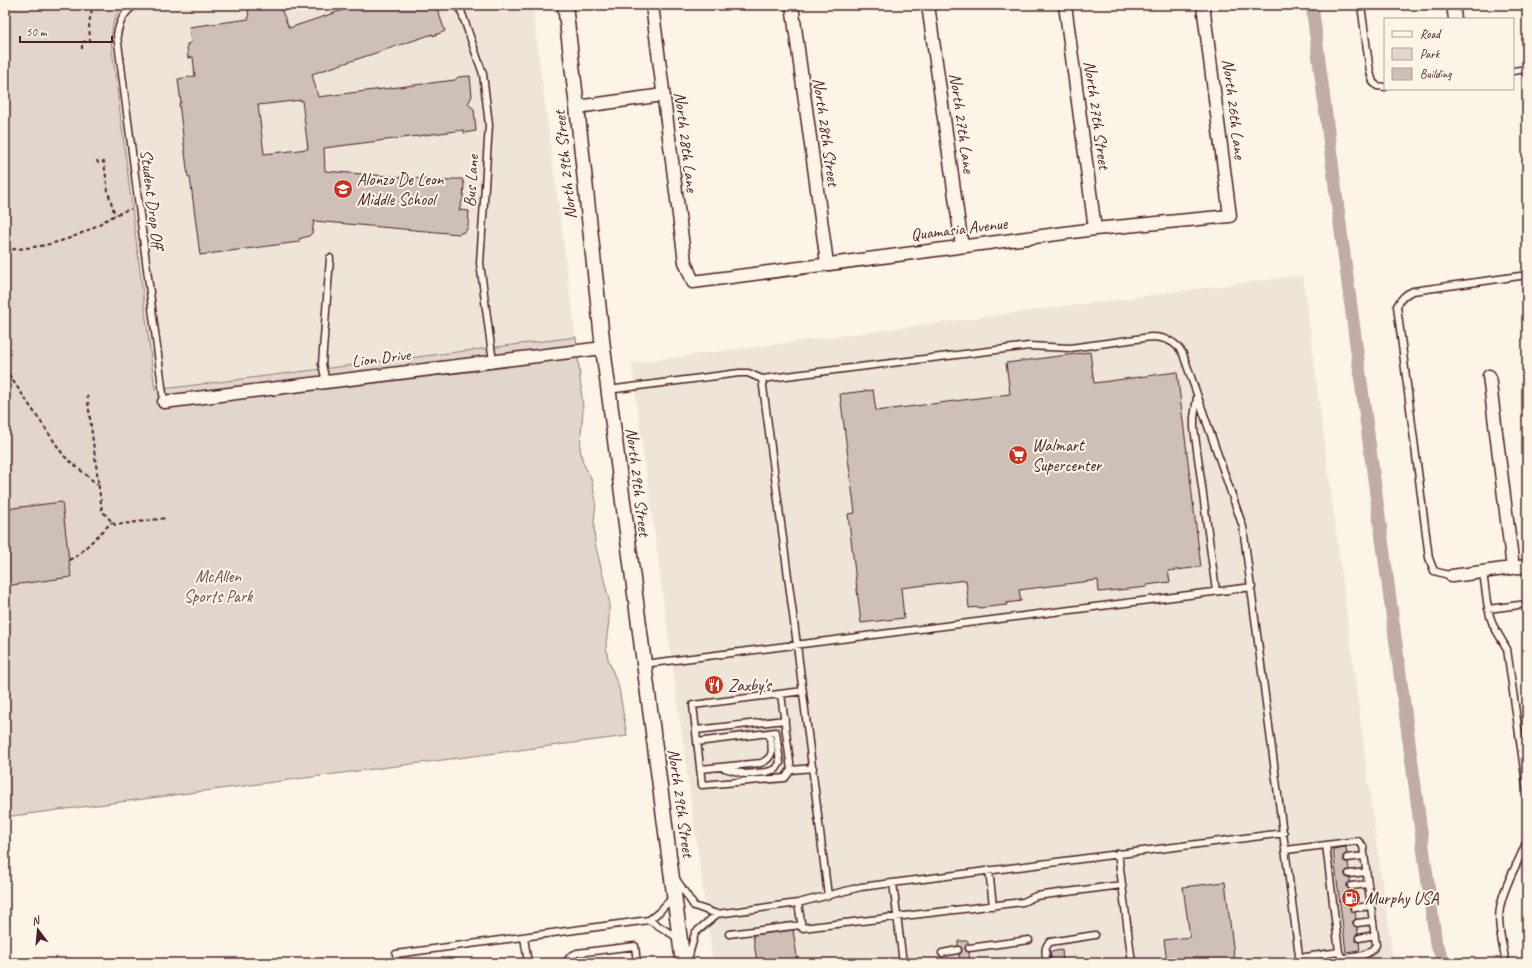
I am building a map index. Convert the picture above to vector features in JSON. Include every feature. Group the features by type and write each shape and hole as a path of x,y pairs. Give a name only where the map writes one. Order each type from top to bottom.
{"street":[{"name":"North 29th Street","path":"565,5 608,390 684,963"},
{"name":"North 28th Lane","path":"652,5 685,262 693,282"},
{"name":"North 28th Street","path":"792,5 827,263"},
{"name":"North 27th Lane","path":"928,5 962,246"},
{"name":"North 27th Street","path":"1065,5 1096,229"},
{"name":"North 26th Lane","path":"1204,5 1230,216"},
{"path":"1453,5 1455,18"},
{"path":"577,107 663,95"},
{"name":"Quamasia Avenue","path":"693,282 827,263 1096,229 1230,216"},
{"name":"Lion Drive","path":"164,402 603,348"},
{"path":"1489,376 1513,568"},
{"path":"1452,576 1527,566"}],"lane":[{"name":"Student Drop Off","path":"135,5 123,16 118,26 117,35 164,402"},
{"name":"Bus Lane","path":"459,5 483,74 489,125 480,263 493,362"},
{"path":"1361,5 1373,82 1377,86 1384,87"},
{"path":"1514,71 1527,69"},
{"path":"326,382 322,364 330,258"},
{"path":"1452,576 1434,571 1429,558 1397,314 1398,306 1400,300 1406,294 1413,291 1527,275"},
{"path":"608,390 739,373 748,373 762,379 1029,346 1070,348 1151,337 1160,337 1172,341 1179,346 1198,396 1243,527 1300,960 1339,952"},
{"path":"762,379 813,768 828,896"},
{"path":"1198,396 1194,418 1194,428 1216,591"},
{"path":"1483,572 1488,609 1493,625 1507,649 1527,791"},
{"path":"644,664 1252,587"},
{"path":"1488,609 1527,604"},
{"path":"781,694 791,770 785,778 702,786 693,705 803,691"},
{"path":"696,730 784,720"},
{"path":"697,742 776,732 780,763 776,769 767,772 745,774 721,767"},
{"path":"700,769 761,763 769,760 772,754 769,733"},
{"path":"791,770 813,768"},
{"path":"672,872 694,906 717,914 798,903 861,887 1284,833"},
{"path":"1506,963 1500,923 1500,909 1503,896 1527,840"},
{"path":"1286,850 1326,845 1358,841 1363,846 1376,944 1373,950 1364,956 1342,958 1339,952 1334,910 1333,876 1331,860 1326,845"},
{"path":"1118,853 1132,963"},
{"path":"1347,858 1364,856"},
{"path":"989,870 993,906"},
{"path":"1350,874 1366,872"},
{"path":"893,883 903,963"},
{"path":"1351,886 1368,884"},
{"path":"729,934 801,925 802,928 993,906 1023,902 1036,896 1122,885"},
{"path":"397,963 396,954 648,920 659,912 675,896"},
{"path":"798,903 801,925"},
{"path":"1354,908 1371,906"},
{"path":"1334,910 1340,909"},
{"path":"687,963 695,933 717,914"},
{"path":"648,920 680,939"},
{"path":"1357,923 1373,921"},
{"path":"1336,925 1342,924"},
{"path":"1047,963 1045,948 1050,942 1095,935"},
{"path":"1358,938 1375,935"},
{"path":"524,937 528,963"},
{"path":"1337,940 1344,939"},
{"path":"969,948 1029,940"},
{"path":"565,963 571,956 577,953 635,946 637,963"},
{"path":"942,952 958,950"},
{"path":"448,963 455,963"}],"path":[{"path":"82,49 82,42 90,41 90,17 93,5"},
{"path":"97,160 98,163 104,162 108,192 115,215"},
{"path":"5,250 40,247 65,240 87,231 115,215 131,209"},
{"path":"5,370 64,456 98,485"},
{"path":"87,395 102,511 115,525 166,518"},
{"path":"69,560 77,556 112,522"}],"shaded area":[{"name":"Alonzo De Leon Middle School","path":"125,5 532,5 576,337 155,390 111,41 113,21 116,14"},
{"path":"1303,275 1374,825 1394,963 713,963 631,363"}],"green space":[{"name":"McAllen Sports Park","path":"5,5 125,5 118,12 116,17 111,41 155,390 576,337 583,409 580,448 583,463 591,478 596,501 594,523 595,543 609,600 609,620 606,644 607,652 608,659 619,688 627,736 5,817"}],"building":[{"path":"271,5 277,6 281,9 289,28 358,5 431,5 432,8 438,11 445,31 312,74 318,97 455,80 458,77 470,76 472,96 468,104 474,109 476,131 464,133 464,130 324,148 325,171 449,181 452,179 462,179 464,184 463,199 459,210 469,211 468,226 466,231 459,234 314,221 312,233 309,236 299,239 299,242 200,255 190,177 188,177 179,103 181,103 178,79 195,76 193,57 188,58 187,44 191,43 189,27 249,19 248,9","holes":["302,100 308,149 264,154 258,105"]},
{"name":"Walmart Supercenter","path":"1090,352 1094,383 1177,372 1201,567 1168,571 1170,582 1147,585 1147,587 1099,592 1098,580 1019,590 1021,601 1006,603 1007,605 979,608 969,608 966,580 901,588 904,618 861,623 848,514 855,513 840,394 873,390 876,411 1010,394 1006,363"},
{"path":"62,502 71,577 5,586 5,509"},
{"name":"Murphy USA","path":"1346,847 1347,853 1343,856 1343,859 1345,862 1348,862 1349,869 1345,872 1345,875 1347,878 1350,878 1350,882 1347,884 1347,887 1349,890 1352,890 1354,903 1350,906 1350,909 1352,912 1355,912 1356,919 1353,921 1353,924 1357,927 1358,934 1355,938 1356,941 1359,942 1360,950 1346,952 1333,849"},
{"path":"1225,882 1235,963 1167,963 1164,940 1190,937 1183,887"},
{"path":"793,930 798,963 757,963 753,935"},
{"path":"958,941 968,941 965,948 966,951 969,952 970,963 960,963 959,954 962,950 961,947 958,946"},
{"path":"1062,950 1063,963 1052,963 1050,952"}],"waterway":[{"path":"1312,5 1436,944 1445,963"}],"place":[{"name":"Alonzo De Leon Middle School","path":"343,189"},
{"name":"Walmart Supercenter","path":"1018,455"},
{"name":"Zaxby's","path":"714,685"},
{"name":"Murphy USA","path":"1351,898"}]}
